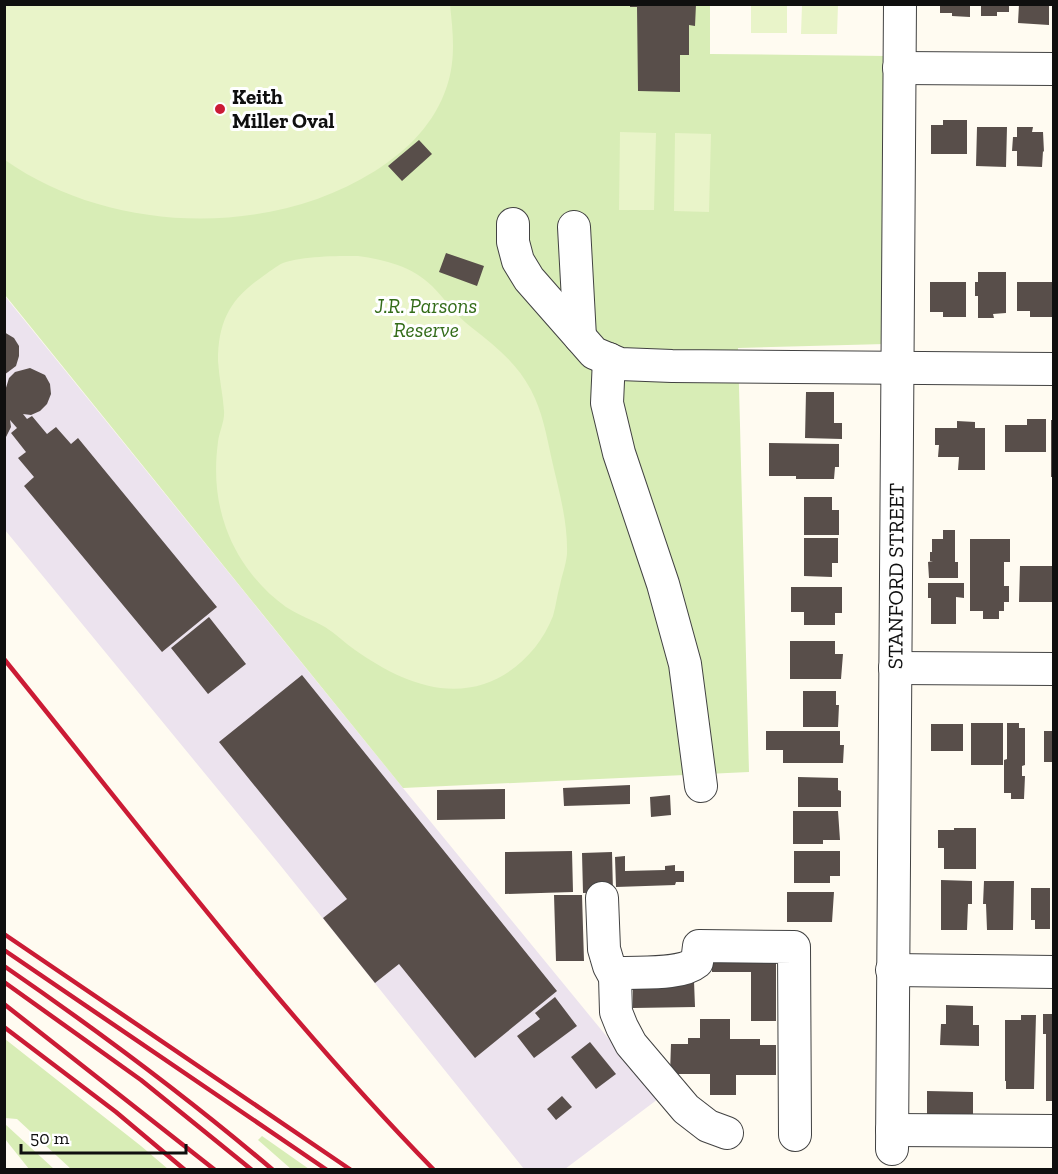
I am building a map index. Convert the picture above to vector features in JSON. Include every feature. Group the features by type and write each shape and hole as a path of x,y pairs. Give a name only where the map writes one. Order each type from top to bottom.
{"street":[{"name":"STANFORD STREET","path":"900,4 892,1140 1053,1131"},
{"path":"899,68 1053,69"},
{"path":"513,224 513,243 518,261 537,287 594,353 620,364 1053,369"},
{"path":"574,227 580,337"},
{"path":"537,287 576,274"},
{"path":"609,359 607,403 619,453 663,584 685,664 701,786"},
{"path":"895,668 1053,669"},
{"path":"602,898 604,949 615,977 616,1012 631,1044 686,1110 708,1126 727,1133"},
{"path":"615,977 623,974 690,967 697,962 699,946 794,947 795,1135"},
{"path":"892,970 1053,972"}],"shaded area":[{"path":"4,295 658,1099 565,1169 524,1169 280,865 5,530"}],"green space":[{"name":"J.R. Parsons Reserve","path":"4,5 710,5 710,54 887,56 885,344 738,348 749,772 403,788 5,295"},
{"name":"Keith Miller Oval","path":"4,5 450,5 453,35 452,66 447,86 435,112 428,124 409,145 375,171 332,193 286,208 238,217 188,218 139,213 92,202 46,184 5,160"},
{"path":"751,5 787,5 787,33 751,33"},
{"path":"802,5 838,5 837,34 801,34"},
{"path":"620,132 656,133 654,210 619,210"},
{"path":"675,133 711,134 709,212 674,211"},
{"path":"330,256 358,256 398,265 424,279 460,318 512,363 531,390 541,414 564,516 567,541 566,562 553,616 542,638 526,658 506,674 484,684 450,689 433,687 400,676 369,660 325,627 295,613 267,591 250,572 236,551 223,517 216,475 218,442 224,415 218,361 220,335 228,313 251,285 283,263"},
{"path":"5,1039 168,1169 71,1169 17,1119 5,1118"},
{"path":"4,1124 54,1169 29,1169 5,1139"},
{"path":"262,1136 309,1169 291,1169 258,1140"}],"building":[{"path":"630,4 696,4 695,26 689,25 689,55 680,55 680,92 638,91 637,7 630,7"},
{"path":"940,4 970,4 970,17 940,13"},
{"path":"981,4 1009,4 1009,12 997,12 997,16 981,16"},
{"path":"1019,4 1049,4 1049,25 1018,23"},
{"path":"943,120 967,120 967,154 931,154 931,125 943,125"},
{"path":"977,127 1007,127 1006,167 976,166"},
{"path":"1017,127 1033,127 1032,132 1043,132 1042,167 1017,166 1017,151 1012,151 1013,137 1017,137"},
{"path":"419,140 432,154 402,181 388,166"},
{"path":"446,253 484,266 477,286 439,272"},
{"path":"978,272 1006,272 1006,313 993,314 994,318 978,318 978,296 975,296 975,282 978,282"},
{"path":"930,282 966,282 966,317 943,317 943,312 930,312"},
{"path":"1017,282 1054,282 1054,317 1030,317 1030,311 1017,311"},
{"path":"4,332 14,338 19,346 19,356 16,366 4,375"},
{"path":"30,368 45,375 50,384 51,394 47,404 40,411 31,415 23,414 27,419 32,416 47,434 56,427 71,444 78,438 217,607 162,652 24,486 34,477 18,458 26,452 11,433 17,428 10,420 11,427 5,439 5,391 9,378 15,372"},
{"path":"806,392 834,392 834,423 842,423 842,439 805,438"},
{"path":"1027,419 1046,419 1046,452 1005,452 1005,425 1027,425"},
{"path":"1051,420 1054,420 1054,477 1051,477"},
{"path":"957,421 975,422 975,428 985,428 985,470 958,470 959,457 938,457 939,445 935,445 935,428 957,428"},
{"path":"769,443 839,444 839,467 835,467 834,479 769,476"},
{"path":"804,497 832,497 832,510 839,510 839,535 804,535"},
{"path":"943,530 955,530 955,562 958,562 958,578 929,578 928,562 933,561 930,561 932,539 943,539"},
{"path":"804,538 838,538 838,563 832,563 832,577 804,576"},
{"path":"970,539 1010,539 1010,562 1004,562 1004,586 1009,586 1009,602 1004,602 1004,611 999,611 999,619 983,619 983,611 970,611"},
{"path":"1020,566 1054,566 1054,602 1019,602"},
{"path":"928,583 964,583 964,598 956,597 956,624 931,624 931,598 928,598"},
{"path":"791,587 842,587 842,613 835,613 835,625 804,625 804,612 791,612"},
{"path":"209,617 246,664 208,694 171,648"},
{"path":"790,641 835,641 835,654 843,654 841,679 790,679"},
{"path":"302,675 557,991 475,1058 399,964 375,983 323,918 347,899 219,742"},
{"path":"803,691 836,691 836,705 839,705 838,727 803,727"},
{"path":"971,723 1003,723 1003,765 971,765"},
{"path":"1007,723 1019,723 1019,728 1025,728 1025,765 1022,766 1022,776 1025,776 1024,799 1011,799 1011,793 1004,793"},
{"path":"931,724 963,724 963,751 931,751"},
{"path":"766,731 840,731 840,745 844,745 843,763 783,763 783,750 766,750"},
{"path":"1044,731 1054,731 1054,762 1044,762"},
{"path":"798,777 838,778 841,807 798,807"},
{"path":"630,785 630,804 564,806 563,788"},
{"path":"505,789 505,819 437,820 437,790"},
{"path":"670,795 671,815 651,817 650,797"},
{"path":"793,811 838,811 840,840 823,840 823,844 793,844"},
{"path":"954,828 976,828 976,869 944,869 944,848 938,848 938,830 954,830"},
{"path":"572,851 573,892 505,894 505,852"},
{"path":"794,851 840,851 840,876 830,876 830,883 794,883"},
{"path":"612,852 613,892 583,893 582,853"},
{"path":"625,856 625,871 665,870 665,866 675,865 675,871 684,871 684,882 676,882 675,885 616,887 615,857"},
{"path":"941,880 972,881 972,904 968,904 967,930 941,930"},
{"path":"984,881 1014,881 1013,930 987,930 986,904 983,904"},
{"path":"1031,888 1050,888 1050,929 1035,929 1035,920 1031,920"},
{"path":"787,892 834,892 832,922 787,922"},
{"path":"554,895 582,895 584,961 556,961"},
{"path":"712,956 776,956 776,1021 751,1021 751,972 712,972"},
{"path":"694,981 695,1007 633,1008 633,983"},
{"path":"555,997 577,1026 534,1058 517,1036 540,1019 535,1013"},
{"path":"946,1005 973,1006 973,1025 979,1025 979,1046 940,1045 941,1024 946,1024"},
{"path":"1043,1014 1054,1014 1054,1101 1046,1101 1046,1034 1043,1034"},
{"path":"1021,1015 1036,1015 1034,1089 1006,1089 1005,1020 1021,1020"},
{"path":"700,1019 730,1019 730,1039 760,1039 760,1045 776,1045 776,1075 736,1075 736,1095 710,1095 710,1074 670,1074 671,1044 688,1044 688,1038 700,1038"},
{"path":"590,1042 616,1074 596,1089 571,1057"},
{"path":"927,1091 973,1092 973,1121 927,1121"},
{"path":"562,1096 572,1107 556,1120 547,1109"}],"railway":[{"path":"4,659 266,984 376,1109 434,1170"},
{"path":"4,934 351,1170"},
{"path":"4,950 327,1170"},
{"path":"4,966 141,1065 273,1170"},
{"path":"4,982 141,1080 252,1170"},
{"path":"4,1004 215,1170"},
{"path":"4,1027 116,1112 185,1170"}],"place":[{"name":"Keith Miller Oval","path":"220,109"}]}
